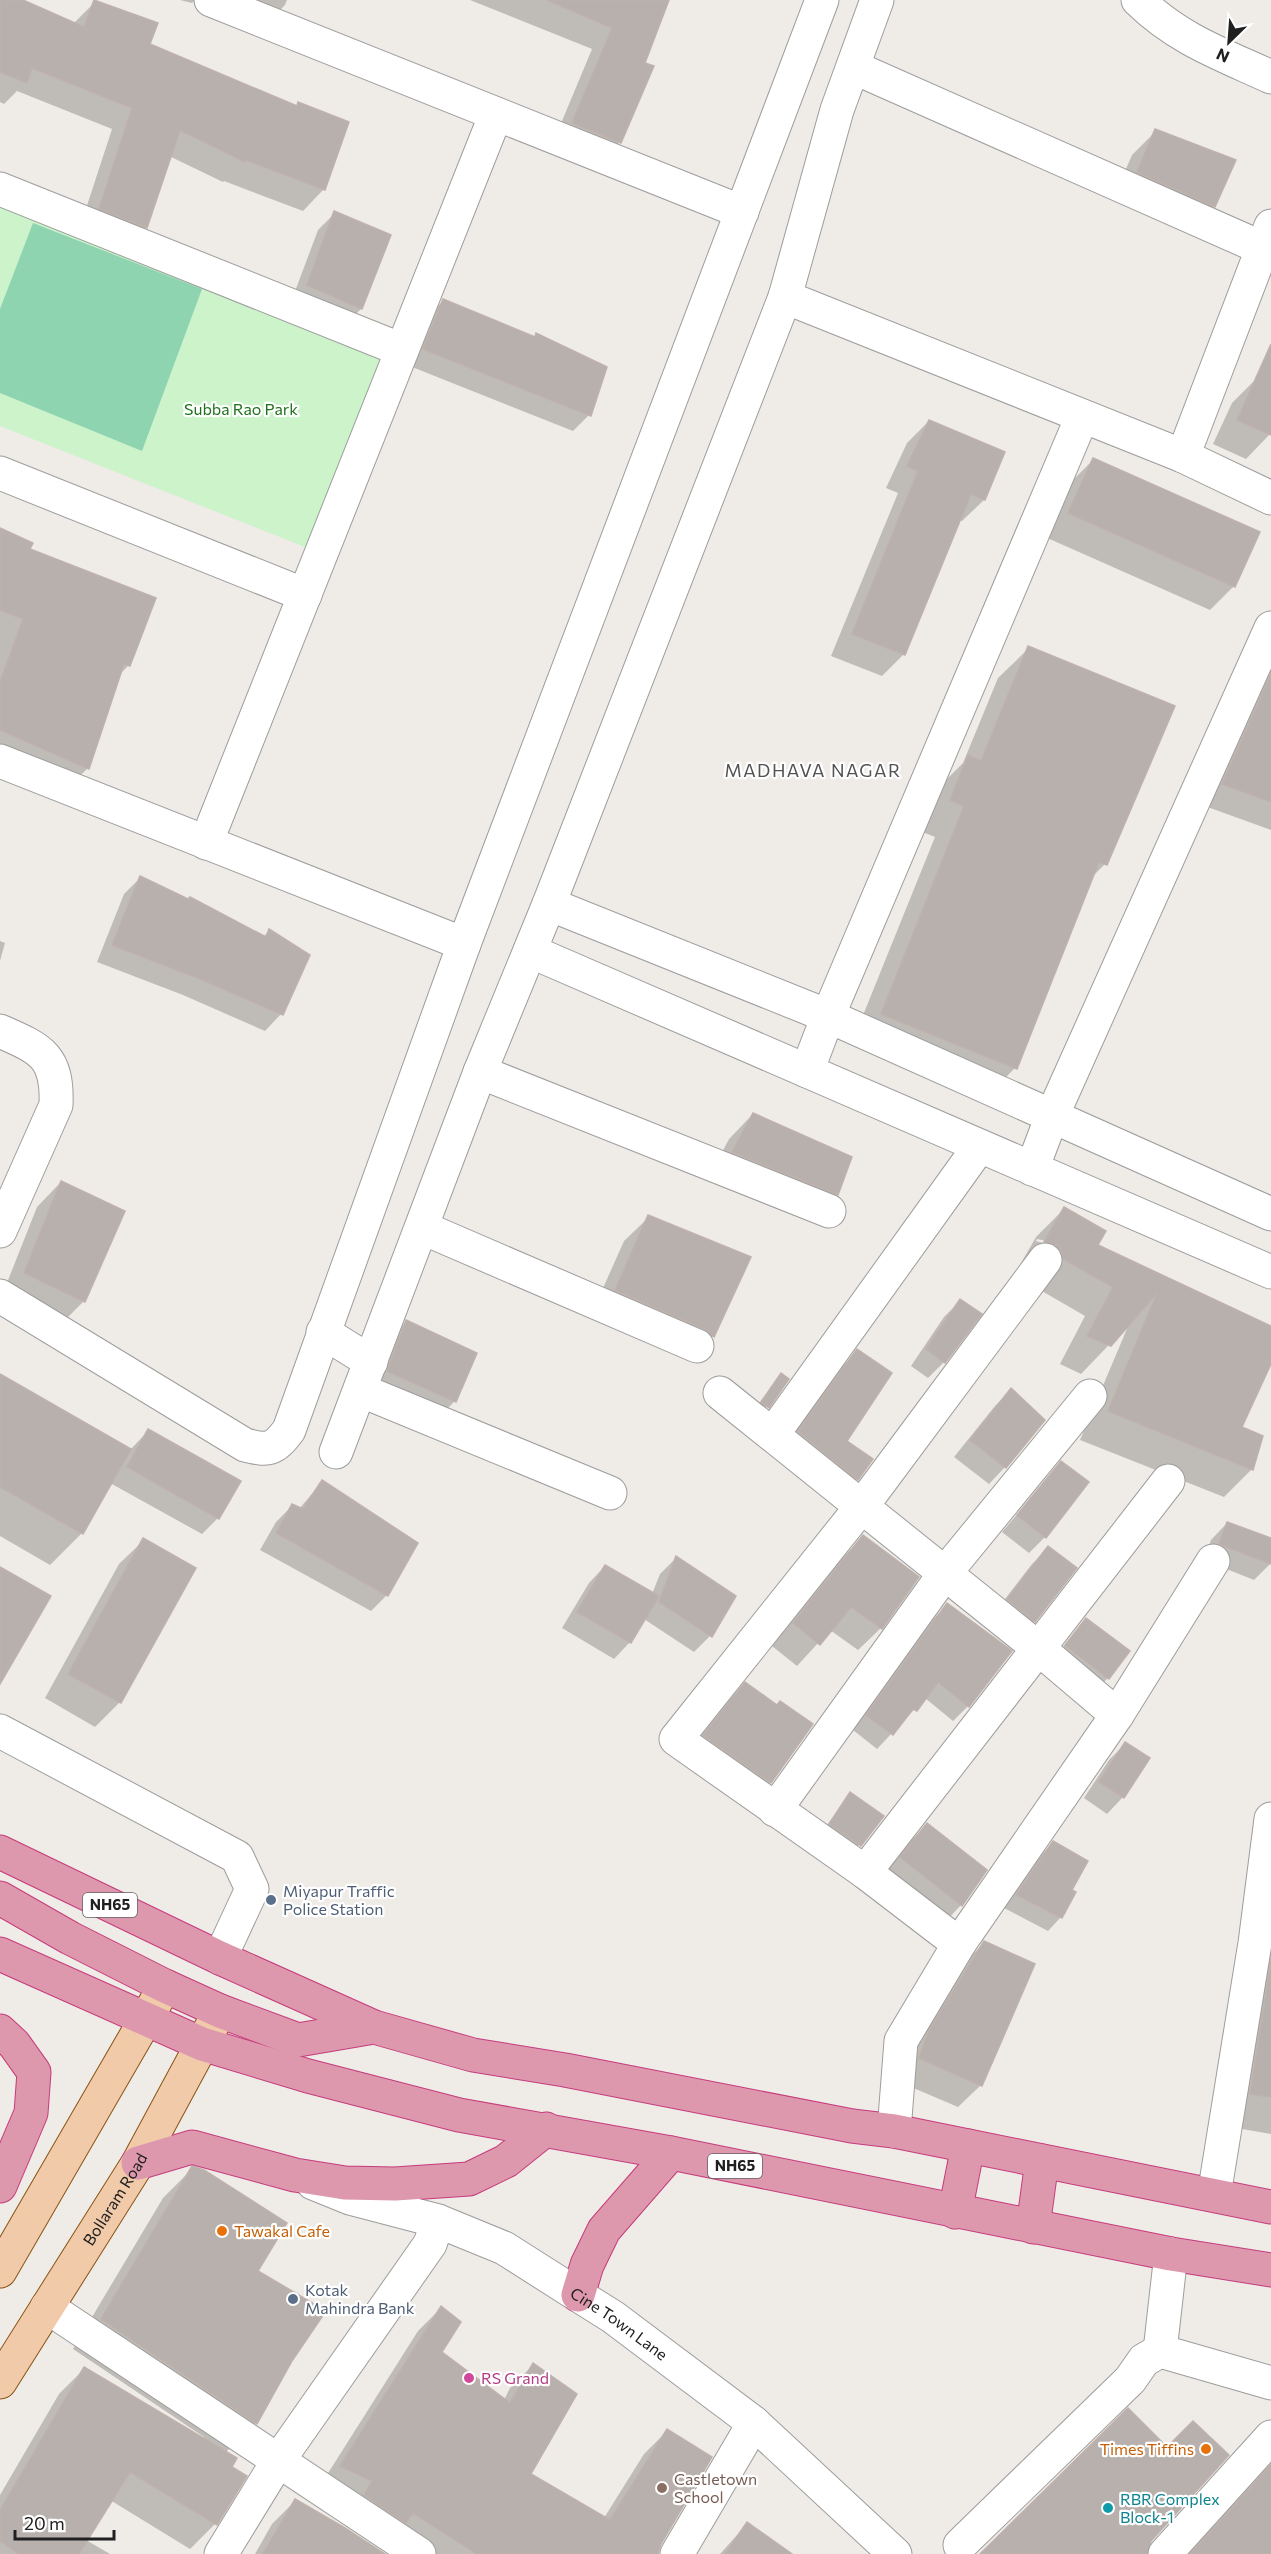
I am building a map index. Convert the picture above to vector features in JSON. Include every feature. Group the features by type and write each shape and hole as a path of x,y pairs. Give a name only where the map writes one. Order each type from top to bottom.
{"highway":[{"name":"NH65","path":"0,1852 220,1958 374,2027 473,2055 565,2070 852,2126 894,2131 1271,2207"},
{"path":"0,1898 70,1938 165,1986 220,2011 298,2040 374,2027"},
{"name":"NH65","path":"0,1954 202,2044 308,2076 459,2115 671,2153 1171,2254 1271,2270"},
{"path":"0,2031 14,2044 34,2072 31,2113 0,2186"},
{"path":"138,2163 192,2147 295,2175 345,2183 395,2184 469,2180 506,2161 546,2129"},
{"path":"955,2212 968,2146"},
{"path":"578,2295 587,2265 604,2230 671,2153"},
{"path":"1033,2227 1042,2161"}],"main road":[{"path":"0,2271 165,1986"},
{"name":"Bollaram Road","path":"0,2382 138,2163 220,2011"}],"street":[{"path":"211,0 742,212"},
{"path":"0,1296 245,1445 266,1449 278,1445 289,1430 464,944 822,0"},
{"path":"336,1452 423,1228 480,1072 549,904 785,297 837,110 877,0"},
{"path":"1138,0 1156,18 1186,38 1271,77"},
{"path":"853,67 1268,242 1183,456"},
{"path":"206,843 496,114"},
{"path":"0,189 402,350"},
{"path":"785,297 1183,456 1271,498"},
{"path":"807,1071 828,1016 1082,417"},
{"path":"0,474 305,595"},
{"path":"1032,1169 1052,1116 1271,628"},
{"path":"0,761 464,944"},
{"path":"530,951 1261,1267 1270,1212 828,1016 549,904"},
{"path":"0,1031 34,1046 54,1070 57,1084 56,1104 0,1231"},
{"path":"480,1072 829,1210"},
{"path":"773,1434 979,1147"},
{"path":"423,1228 697,1346"},
{"path":"959,1944 865,1872 676,1739 862,1506 1045,1260"},
{"path":"323,1332 366,1376 610,1493"},
{"path":"720,1393 1038,1648 1117,1715"},
{"path":"775,1810 945,1573 1090,1396"},
{"path":"865,1872 1168,1481"},
{"path":"894,2131 901,2041 959,1944 1117,1715 1213,1561"},
{"path":"0,1731 237,1857 252,1889 220,1958"},
{"path":"1214,2195 1255,1943 1271,1819"},
{"name":"Cine Town Lane","path":"295,2175 350,2198 438,2221 504,2248 613,2317 754,2423 894,2554"},
{"path":"221,2554 278,2461 430,2244 438,2221"},
{"path":"1160,2351 1171,2254"},
{"path":"47,2307 419,2554"},
{"path":"960,2545 1130,2380 1144,2360 1160,2351 1271,2383"},
{"path":"677,2554 754,2423"},
{"path":"1165,2554 1271,2437"}],"green space":[{"name":"Subba Rao Park","path":"0,201 392,356 315,551 0,426"},
{"path":"33,223 202,289 142,451 0,393 0,309"}],"building":[{"path":"0,0 23,0 84,27 94,0 158,23 150,44 297,106 298,102 349,122 325,190 246,160 245,162 180,130 147,228 99,209 132,108 32,68 27,83 0,72"},
{"path":"547,0 669,0 645,63 654,66 621,143 572,123 612,28"},
{"path":"1155,129 1236,160 1215,207 1137,172"},
{"path":"334,211 391,235 362,309 307,285"},
{"path":"443,299 535,337 536,333 607,367 591,416 423,349"},
{"path":"1271,344 1271,435 1237,420"},
{"path":"929,420 1005,452 985,500 971,494 905,655 852,634 918,471 907,466"},
{"path":"1093,458 1260,532 1235,587 1068,513"},
{"path":"0,528 33,543 30,549 156,598 130,666 124,664 89,769 0,730 0,682 23,619 0,610"},
{"path":"1028,646 1175,706 1107,865 1099,862 1017,1069 881,1014 964,806 950,800 968,755 981,761"},
{"path":"1271,674 1271,802 1222,784"},
{"path":"140,876 188,899 190,897 266,937 269,929 310,955 283,1015 200,979 112,945"},
{"path":"753,1113 852,1157 838,1195 732,1152"},
{"path":"61,1181 125,1211 85,1302 24,1273"},
{"path":"1064,1207 1106,1231 1098,1245 1271,1326 1271,1364 1242,1427 1263,1436 1253,1470 1108,1411 1157,1293 1111,1346 1087,1336 1113,1287 1063,1259 1062,1252 1056,1245 1044,1242"},
{"path":"648,1215 751,1257 714,1337 704,1329 615,1290"},
{"path":"960,1299 982,1314 945,1363 926,1349"},
{"path":"406,1320 477,1353 456,1402 387,1371"},
{"path":"857,1349 892,1373 847,1441 873,1459 858,1480 798,1431"},
{"path":"781,1373 789,1379 769,1408 761,1402"},
{"path":"0,1374 131,1449 83,1534 0,1487"},
{"path":"1011,1388 1045,1420 1006,1468 970,1440"},
{"path":"148,1429 241,1481 219,1519 127,1467"},
{"path":"1061,1461 1089,1482 1046,1538 1017,1515"},
{"path":"322,1480 418,1543 388,1596 276,1533 292,1504 303,1509"},
{"path":"1227,1522 1271,1538 1271,1564 1219,1544"},
{"path":"863,1535 919,1577 882,1629 851,1607 820,1645 793,1623"},
{"path":"143,1538 196,1568 121,1703 68,1674"},
{"path":"1048,1546 1077,1568 1035,1622 1007,1599"},
{"path":"676,1556 736,1596 712,1637 659,1602"},
{"path":"605,1565 659,1596 631,1643 577,1612"},
{"path":"0,1567 51,1596 0,1684"},
{"path":"947,1603 1012,1651 969,1707 938,1682 917,1711 913,1709 893,1735 866,1715"},
{"path":"1086,1618 1130,1651 1109,1679 1065,1645"},
{"path":"745,1682 777,1705 780,1701 813,1724 771,1783 703,1735"},
{"path":"1125,1742 1150,1758 1124,1798 1099,1782"},
{"path":"850,1792 884,1816 861,1846 829,1824"},
{"path":"927,1823 987,1870 962,1906 900,1857"},
{"path":"1053,1841 1088,1861 1072,1890 1076,1892 1062,1918 1016,1895"},
{"path":"984,1941 1035,1964 982,2086 919,2058 929,2030"},
{"path":"1271,1961 1271,2097 1250,2094"},
{"path":"192,2166 204,2170 287,2223 258,2271 326,2311 292,2361 257,2424 101,2319"},
{"path":"441,2306 461,2322 442,2352 510,2403 533,2363 577,2394 531,2474 610,2520 667,2429 712,2457 661,2544 658,2554 477,2554 413,2513 406,2523 364,2495 372,2481 340,2466"},
{"path":"84,2367 237,2458 232,2467 247,2476 217,2525 130,2472 79,2554 19,2554 0,2541 0,2510"},
{"name":"RBR Complex Block-1","path":"1128,2408 1167,2447 1193,2421 1229,2455 1151,2541 1147,2554 980,2554"},
{"path":"1271,2465 1271,2554 1190,2554"},
{"path":"295,2499 345,2528 385,2554 263,2554"},
{"path":"747,2522 792,2554 725,2554"}],"place":[{"name":"Miyapur Traffic Police Station","path":"271,1900"},
{"name":"Tawakal Cafe","path":"222,2231"},
{"name":"Kotak Mahindra Bank","path":"293,2299"},
{"name":"RS Grand","path":"469,2378"},
{"name":"Times Tiffins","path":"1206,2449"},
{"name":"Castletown School","path":"662,2488"},
{"name":"RBR Complex Block-1","path":"1108,2508"}],"district":[{"name":"MADHAVA NAGAR","path":"813,771"}]}
